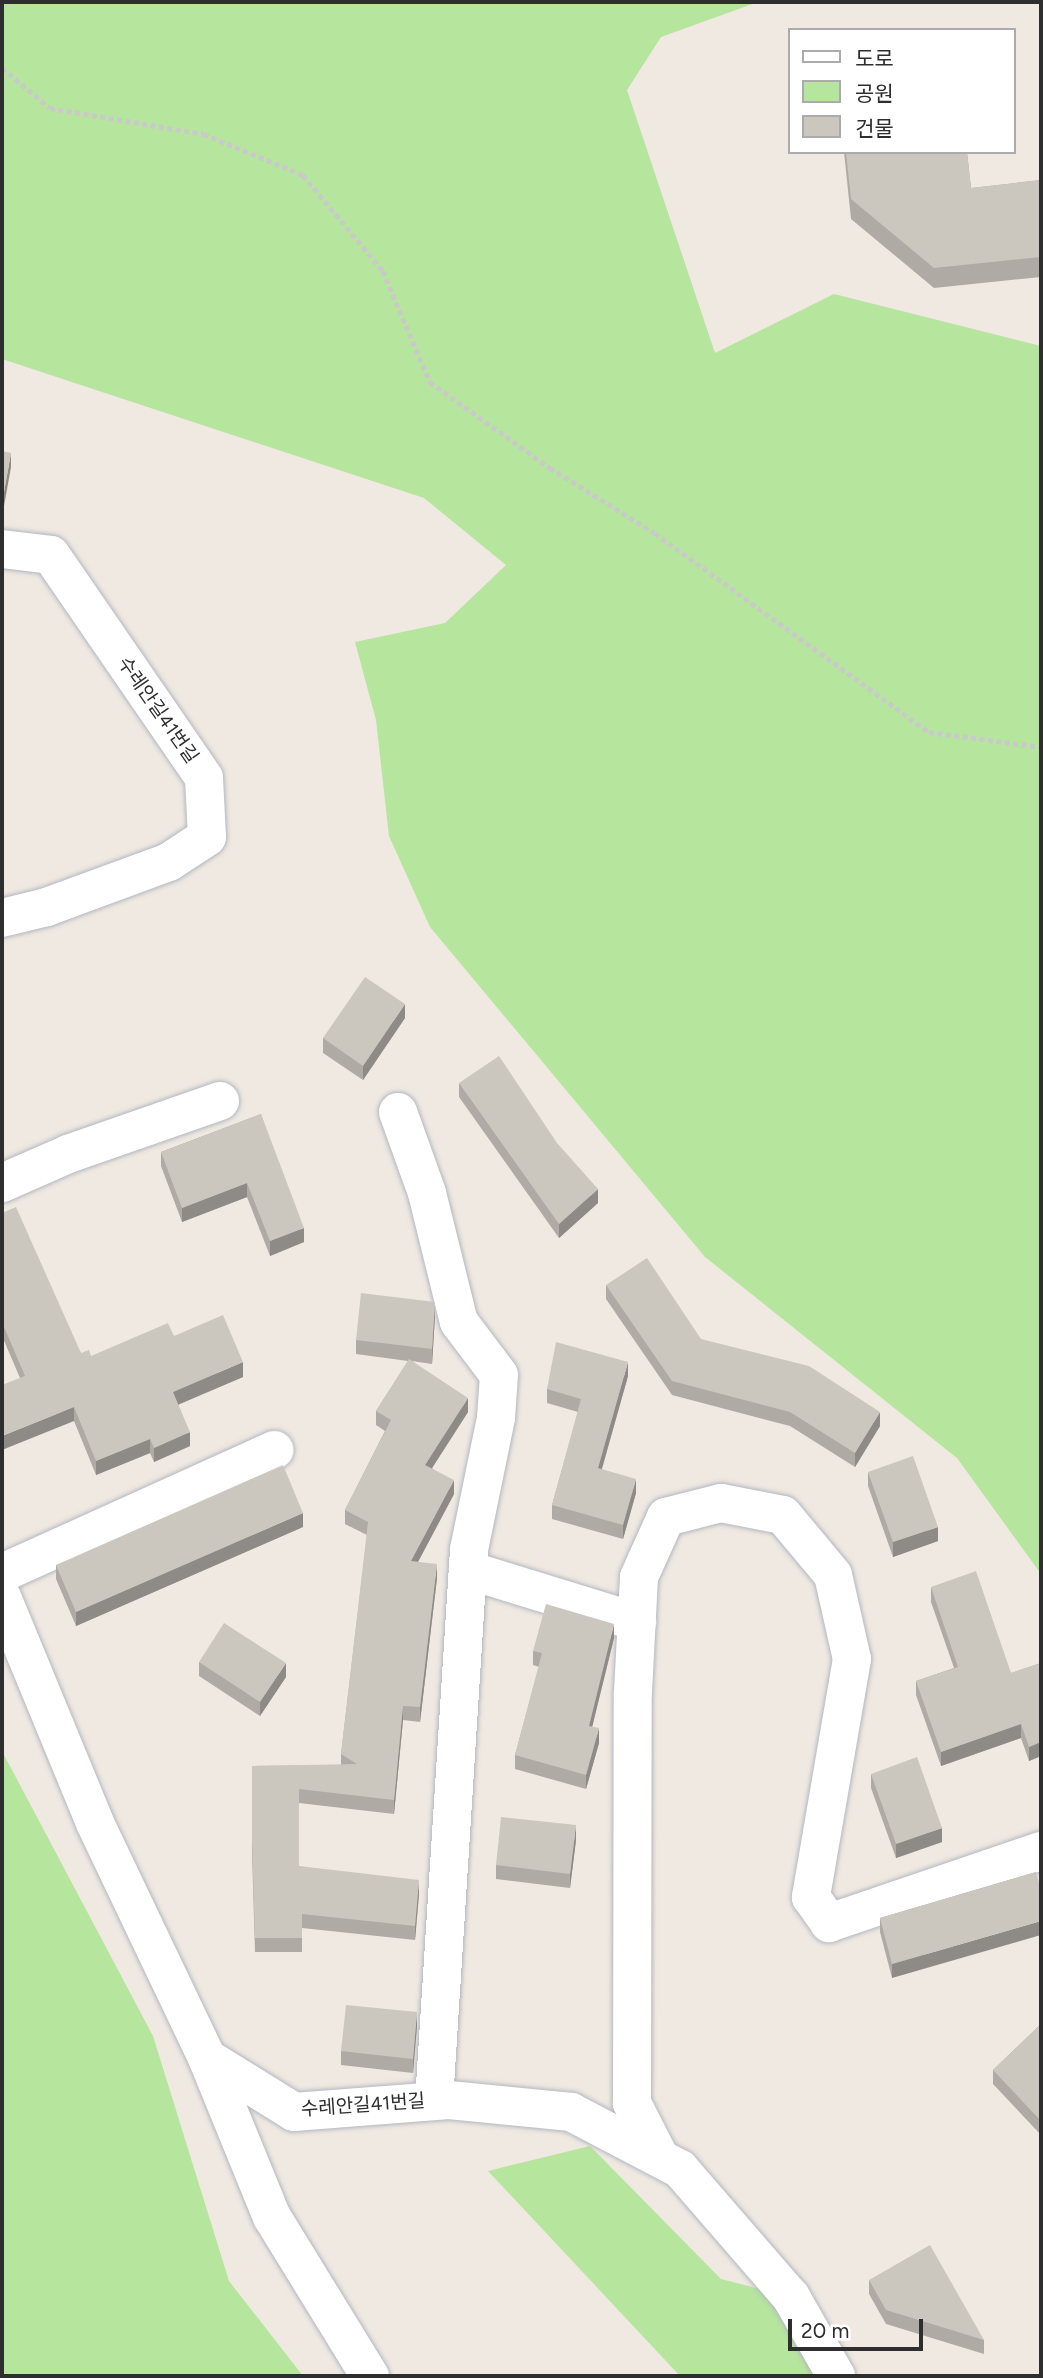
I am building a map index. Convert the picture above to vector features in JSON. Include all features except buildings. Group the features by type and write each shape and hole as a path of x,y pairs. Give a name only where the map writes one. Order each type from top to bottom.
{"lane":[{"name":"수레안길41번길","path":"2,549 51,555 204,778 207,837 169,862 47,907 2,918"},
{"path":"2,1183 68,1154 220,1101"},
{"path":"398,1112 428,1193 459,1322 499,1375 496,1418 468,1570 434,2101"},
{"path":"2,1573 274,1450"},
{"path":"660,2158 632,2103 639,1577 666,1517 721,1503 783,1515 833,1575 852,1659 811,1897 829,1923 1041,1852"},
{"path":"468,1570 637,1622"},
{"path":"2,1597 95,1823 207,2058 272,2217 370,2376"},
{"name":"수레안길41번길","path":"207,2058 294,2112 434,2101 571,2112 681,2169 791,2297 836,2376"}],"path":[{"path":"2,68 50,108 204,134 303,175 383,271 430,382 550,468 655,533 929,732 1041,747"}],"green space":[{"path":"2,2 758,2 661,37 627,90 715,353 834,294 1041,346 1041,1574 957,1458 705,1257 430,927 389,836 376,720 355,642 445,623 506,565 424,498 2,359"},
{"path":"2,1751 153,2036 229,2281 303,2376 2,2376"},
{"path":"590,2146 721,2279 791,2297 832,2376 680,2376 488,2171"}]}
